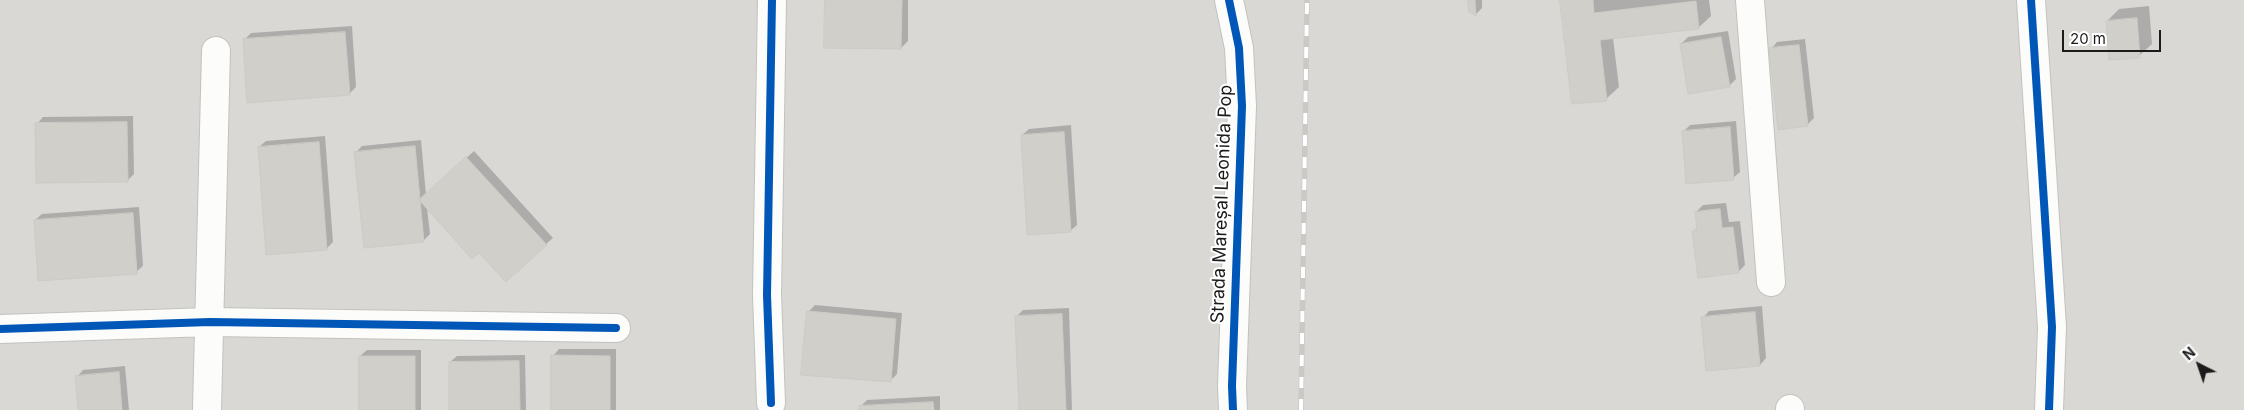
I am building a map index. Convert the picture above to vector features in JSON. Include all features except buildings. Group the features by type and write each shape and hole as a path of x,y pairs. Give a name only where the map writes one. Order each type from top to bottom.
{"street":[{"path":"771,402 767,295 772,0"},
{"name":"Strada Mareșal Leonida Pop","path":"1229,0 1239,48 1242,106 1232,410"},
{"path":"1750,0 1771,282"},
{"path":"2031,0 2052,327 2050,410"},
{"path":"207,410 216,51"},
{"path":"0,329 210,322 616,328"}],"shaded area":[{"path":"0,0 2244,0 2244,410 0,410"}],"railway":[{"path":"1301,410 1307,0"}],"cycle path":[{"path":"771,403 767,295 772,0"},
{"path":"1229,0 1239,48 1242,106 1232,386 1233,410"},
{"path":"2031,0 2052,327 2049,410"},
{"path":"0,329 210,322 616,328"}]}
